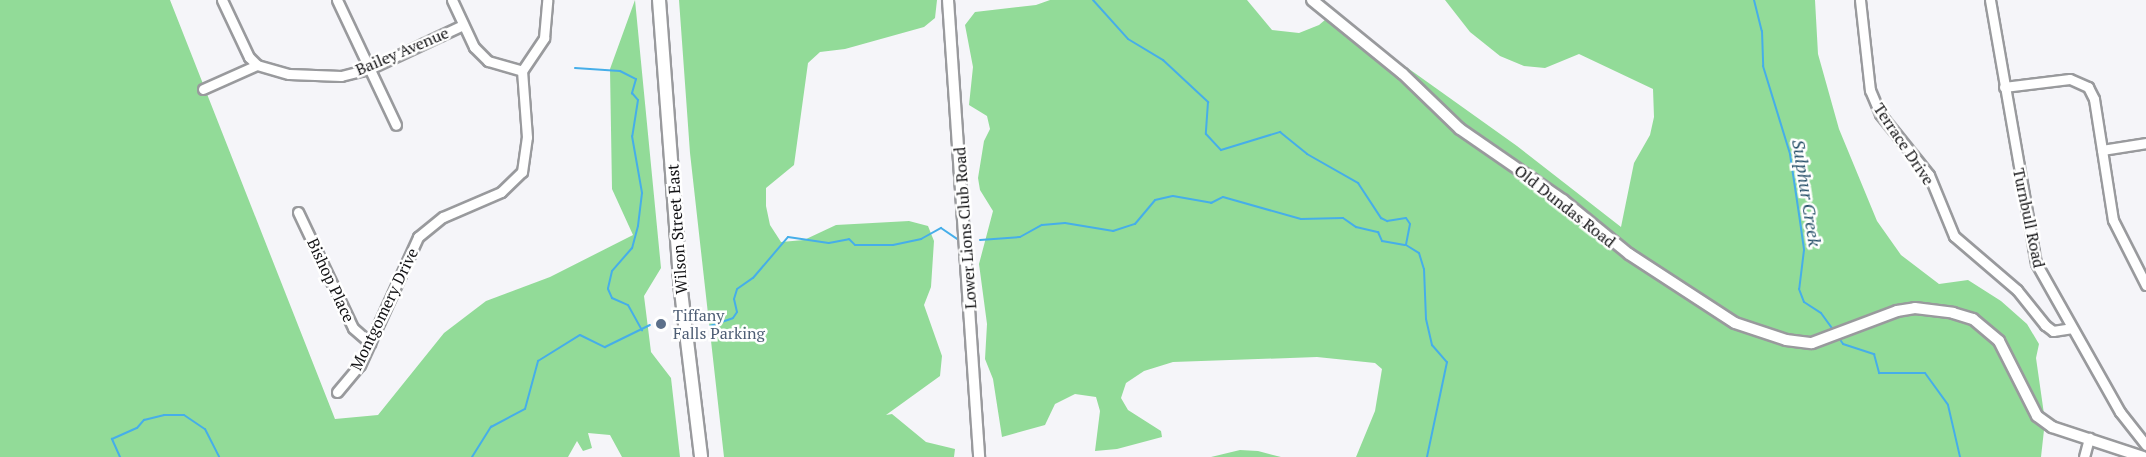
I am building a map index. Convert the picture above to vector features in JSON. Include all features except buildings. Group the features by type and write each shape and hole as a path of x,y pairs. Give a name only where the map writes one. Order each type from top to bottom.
{"main road":[{"name":"Wilson Street East","path":"659,0 681,291 701,457"}],"street":[{"path":"203,89 257,65 222,0"},
{"path":"337,0 396,125"},
{"path":"452,0 474,47 488,61 522,71 544,38 547,0"},
{"name":"Lower Lions Club Road","path":"948,0 979,457"},
{"name":"Old Dundas Road","path":"1312,0 1403,74 1446,119 1563,200 1629,254 1748,329 1801,343 1830,339 1850,329 1915,308 1942,310 1973,319 1999,341 2037,416 2052,428 2143,457"},
{"name":"Terrace Drive","path":"1860,0 1870,90 1880,114 1929,175 1945,223 1967,249 2017,290 2045,325 2053,331 2071,328"},
{"name":"Turnbull Road","path":"1990,0 2036,262 2120,412 2146,445"},
{"name":"Bailey Avenue","path":"257,65 314,76 341,76 369,69 463,25"},
{"name":"Montgomery Drive","path":"337,392 360,365 411,250 429,225 501,192 522,172 527,137 522,71"},
{"path":"2004,87 2080,81 2094,99 2113,220 2143,274 2146,285"},
{"path":"2102,150 2146,143"},
{"name":"Bishop Place","path":"298,212 353,328 370,343"},
{"path":"2084,457 2089,438"}],"green space":[{"path":"0,0 170,0 335,419 378,415 444,333 486,301 550,277 633,235 612,189 610,69 635,0 661,268 644,296 651,352 671,378 680,457 622,457 610,435 588,433 592,448 583,451 577,441 568,457 0,457"},
{"path":"679,0 937,0 935,18 924,27 845,49 820,52 808,63 794,165 766,188 766,206 770,225 781,242 804,240 836,225 909,221 928,226 934,241 931,287 924,305 942,356 940,376 886,415 892,414 926,442 955,449 954,457 724,457 690,153"},
{"path":"1050,0 1247,0 1272,30 1299,33 1319,25 1332,14 1517,146 1621,227 1634,163 1650,135 1654,117 1653,89 1579,54 1545,68 1524,66 1500,56 1470,32 1445,0 1815,0 1818,54 1839,129 1877,221 1901,255 1939,284 1968,280 2001,301 2027,324 2039,344 2036,358 2045,421 2041,457 1356,457 1375,411 1382,369 1375,363 1317,357 1173,362 1144,371 1126,383 1121,398 1128,410 1161,431 1162,437 1117,449 1095,451 1100,411 1096,397 1075,394 1055,404 1045,425 1002,437 993,379 985,359 987,324 979,264 993,211 980,190 978,178 984,141 990,129 987,116 969,105 973,67 965,25 975,12 1036,5"},
{"path":"1240,450 1258,451 1281,457 1211,457"}],"waterway":[{"path":"1093,0 1128,39 1163,60 1208,102 1206,134 1221,150 1280,132 1307,154 1358,183 1381,218 1387,221 1406,218 1410,224 1406,245 1419,253 1424,269 1426,319 1432,345 1447,362 1427,457"},
{"name":"Sulphur Creek","path":"1754,0 1762,31 1763,66 1790,154 1804,250 1799,289 1804,302 1821,313 1834,331"},
{"path":"575,68 620,71 636,79 632,93 638,100 632,136 642,193 638,226 632,248 612,271 608,289 612,298 628,305 642,330"},
{"path":"980,240 1020,237 1042,225 1065,223 1113,231 1135,224 1155,200 1173,196 1211,203 1223,197 1301,219 1343,218 1356,227 1378,232 1382,241 1405,245"},
{"path":"710,326 733,318 737,312 734,299 737,289 753,278 788,237 829,243 849,239 855,245 893,245 921,239 941,228 959,240"},
{"path":"472,457 491,427 525,409 538,361 580,335 605,347 650,325"},
{"name":"Sulphur Creek","path":"1839,338 1843,344 1874,354 1879,373 1925,373 1948,405 1960,457"},
{"path":"120,457 112,439 137,428 144,420 164,415 184,415 205,429 219,457"}],"place":[{"name":"Tiffany Falls Parking","path":"661,324"}]}
